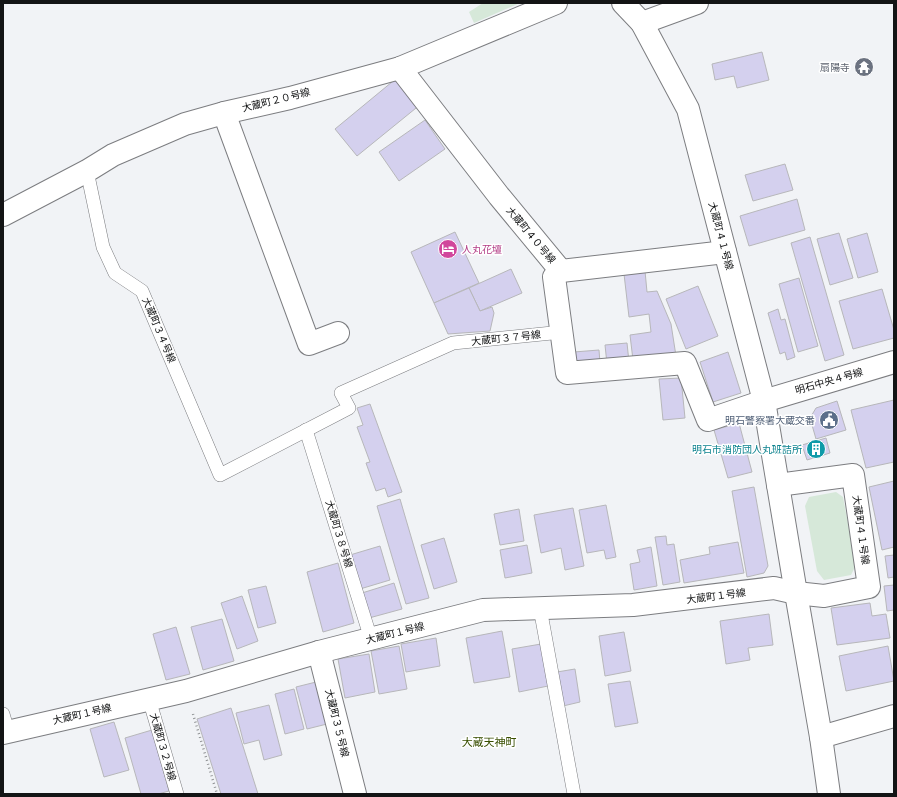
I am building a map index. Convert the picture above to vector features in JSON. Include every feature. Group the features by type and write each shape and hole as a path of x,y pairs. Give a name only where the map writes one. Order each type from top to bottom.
{"street":[{"name":"大蔵町２０号線","path":"3,215 87,171 112,155 185,124 224,113 290,98 400,68 556,3"},
{"name":"大蔵町４１号線","path":"623,3 642,23 688,109 764,401 821,737 829,794"},
{"path":"642,23 672,8 697,3"},
{"name":"大蔵町４０号線","path":"400,68 499,196 561,271 725,252"},
{"path":"224,113 309,344 338,333"},
{"path":"561,271 554,277 567,373 685,363 708,420 764,401"},
{"name":"明石中央４号線","path":"764,401 894,362"},
{"name":"大蔵町４１号線","path":"778,485 854,475 869,587 824,596 796,593"},
{"name":"大蔵町１号線","path":"5,726 186,691 319,652 483,610 633,605 774,588 796,593"},
{"name":"大蔵町３５号線","path":"319,652 355,794"},
{"path":"821,737 894,716"}],"lane":[{"name":"大蔵町３４号線","path":"87,171 103,247 114,273 142,291 220,475"},
{"name":"大蔵町３７号線","path":"220,475 349,408 341,393 453,343 562,332"},
{"name":"大蔵町３８号線","path":"306,430 371,639"},
{"path":"540,608 574,794"},
{"name":"大蔵町３２号線","path":"149,699 177,794"}],"path":[{"path":"186,691 217,794"}],"green space":[{"path":"483,3 520,3 474,23 469,12"},
{"path":"836,492 843,497 856,565 851,575 824,580 817,571 805,506 809,497"}],"building":[{"path":"762,52 769,80 737,88 734,76 715,80 712,64"},
{"path":"398,77 421,104 357,156 335,129"},
{"path":"425,120 445,149 399,181 379,152"},
{"path":"785,164 793,190 753,201 745,175"},
{"path":"797,199 805,230 749,246 740,216"},
{"path":"455,232 479,283 434,303 411,252"},
{"path":"839,233 853,278 830,285 817,239"},
{"path":"867,233 878,272 858,278 847,239"},
{"path":"810,237 844,355 825,361 791,243"},
{"path":"511,269 522,293 480,311 469,288"},
{"path":"645,271 647,292 657,291 671,324 676,356 633,360 630,335 651,332 649,314 629,317 624,274"},
{"path":"799,278 818,346 798,352 779,284"},
{"path":"698,286 718,336 686,349 666,299"},
{"path":"469,288 480,311 492,307 494,313 490,331 448,334 434,303"},
{"path":"882,289 894,330 894,338 853,349 839,301"},
{"path":"778,309 781,320 785,319 795,357 787,360 785,352 780,354 768,313"},
{"path":"627,343 629,362 607,364 605,345"},
{"path":"599,350 600,363 575,365 574,352"},
{"path":"728,352 741,393 713,402 700,362"},
{"path":"681,378 685,418 663,420 659,379"},
{"path":"894,400 894,462 866,468 851,410"},
{"path":"837,401 846,430 816,439 810,418 816,408"},
{"path":"370,404 402,492 388,497 385,488 376,491 366,463 370,462 357,427 363,425 357,408"},
{"path":"739,423 752,472 728,478 714,430"},
{"name":"明石市消防団人丸班詰所","path":"826,438 830,453 807,460 802,445"},
{"path":"894,481 894,547 882,550 869,487"},
{"path":"754,487 768,566 764,573 747,577 732,491"},
{"path":"400,499 429,598 406,604 377,506"},
{"path":"606,505 616,557 606,559 604,550 587,553 579,510"},
{"path":"573,508 584,566 565,570 561,548 541,553 534,515"},
{"path":"519,509 524,541 500,545 494,514"},
{"path":"666,536 667,545 674,544 680,582 663,585 655,537"},
{"path":"444,538 457,582 434,589 421,545"},
{"path":"738,542 744,573 684,583 680,560 710,554 709,547"},
{"path":"527,545 532,573 505,578 500,550"},
{"path":"380,546 390,580 360,589 350,555"},
{"path":"651,547 657,586 634,590 630,564 640,562 637,550"},
{"path":"894,555 894,577 888,578 885,556"},
{"path":"338,563 354,623 323,632 307,572"},
{"path":"394,583 402,609 369,618 362,593"},
{"path":"894,585 894,610 887,611 884,586"},
{"path":"266,586 276,623 258,628 248,590"},
{"path":"242,596 258,641 237,649 221,603"},
{"path":"870,603 872,616 886,614 890,638 837,645 831,608"},
{"path":"769,614 773,645 748,648 750,660 726,664 720,621"},
{"path":"222,619 234,661 203,670 191,627"},
{"path":"176,627 190,674 166,680 153,634"},
{"path":"502,631 510,677 474,683 466,638"},
{"path":"624,632 631,671 605,676 599,636"},
{"path":"436,638 440,666 406,672 401,644"},
{"path":"541,644 548,686 519,692 512,649"},
{"path":"399,646 407,689 379,694 371,651"},
{"path":"888,646 894,681 846,691 839,656"},
{"path":"369,654 375,692 345,698 338,659"},
{"path":"575,669 580,702 563,706 557,672"},
{"path":"630,681 638,723 615,727 608,684"},
{"path":"316,682 327,724 307,729 296,687"},
{"path":"294,689 304,729 285,734 275,694"},
{"path":"269,705 282,755 264,760 259,740 244,744 236,713"},
{"path":"231,708 258,794 221,794 197,719"},
{"path":"114,722 129,770 104,777 90,729"},
{"path":"152,730 169,791 158,794 141,794 125,738"}],"place":[{"name":"扇陽寺","path":"864,67"},
{"name":"人丸花壇","path":"448,249"},
{"name":"明石警察署大蔵交番","path":"829,420"},
{"name":"明石市消防団人丸班詰所","path":"816,449"}],"district":[{"name":"大蔵天神町","path":"489,742"}]}
